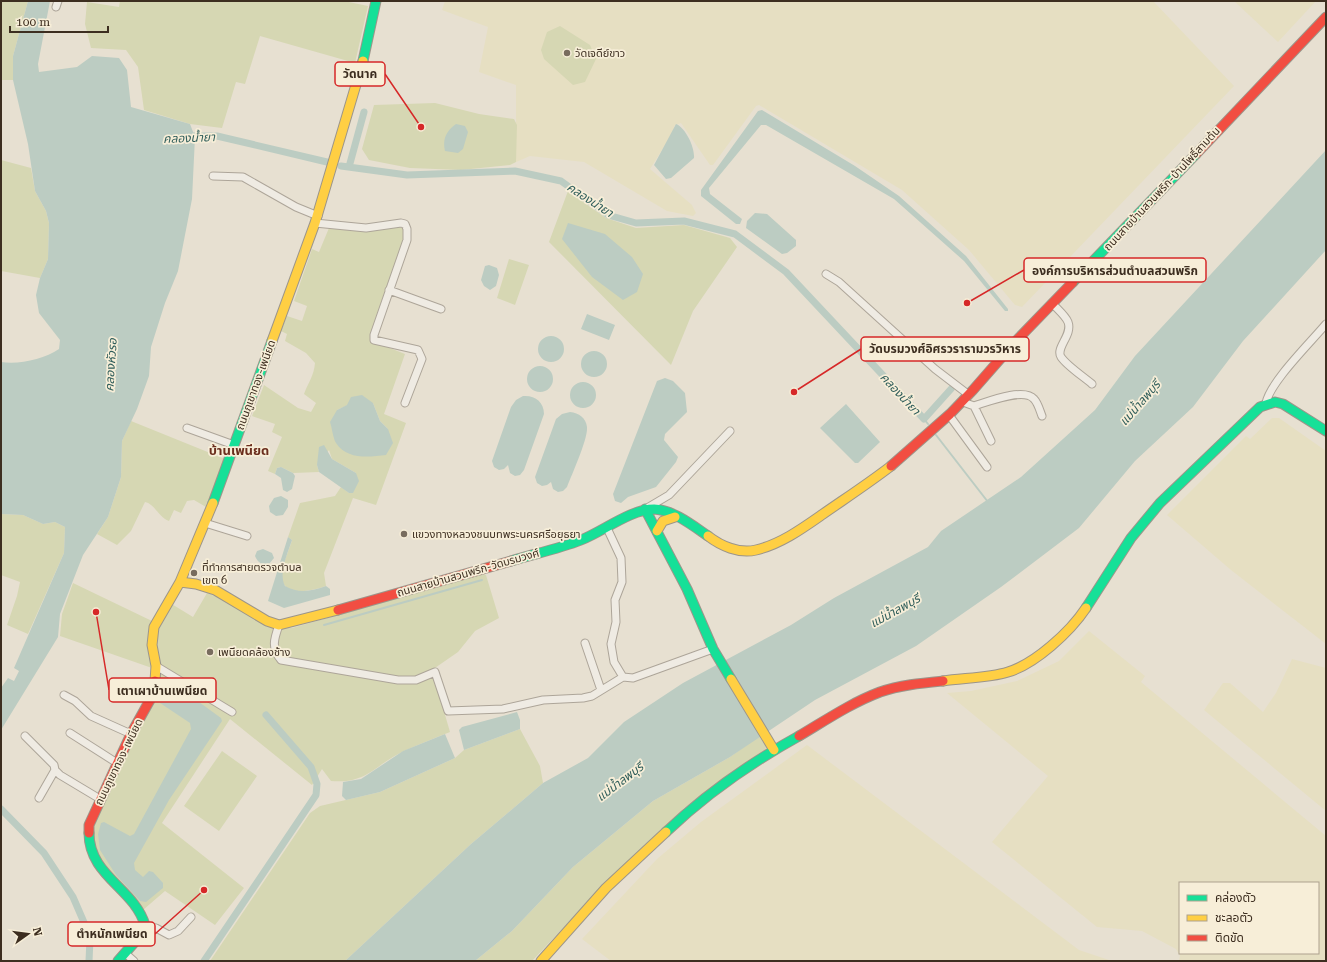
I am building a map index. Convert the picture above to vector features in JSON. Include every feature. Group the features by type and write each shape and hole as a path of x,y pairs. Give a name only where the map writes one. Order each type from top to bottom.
{"street":[{"name":"ถนนภูเขาทอง-เพนียด","path":"145,925 141,912 102,871 91,853 88,840 89,825 131,734 150,700 155,684 156,666 152,645 154,627 180,582 205,523 316,220 361,73 376,1"},
{"name":"ถนนสายบ้านสวนพริก-บ้านโพธิ์สามต้น","path":"645,509 655,509 675,517 721,545 735,550 755,551 774,544 869,484 928,437 963,402 1017,339 1150,204 1243,102 1326,17"},
{"path":"212,176 243,177 316,220 366,228 400,223 405,224 407,229 407,240 374,335 374,340 418,350 421,355 422,359 404,403"},
{"path":"826,274 838,282 935,369 969,395"},
{"path":"389,290 441,308"},
{"path":"1052,303 1066,318 1069,324 1069,332 1060,350 1062,358 1092,384"},
{"path":"1266,403 1267,397 1276,383 1326,324"},
{"path":"963,402 974,406 1022,394 1030,396 1034,399 1042,416"},
{"path":"541,961 606,888 687,812 774,750 855,703 881,692 902,686 1008,672 1044,652 1055,644 1084,612 1131,538 1160,503 1260,407 1266,403 1275,402 1283,404 1326,431"},
{"path":"974,406 992,441"},
{"path":"949,415 987,467"},
{"path":"187,428 234,445"},
{"name":"ถนนสายบ้านสวนพริก-วัดบรมวงศ์","path":"278,625 300,621 581,540 645,509 669,495 730,431"},
{"path":"645,509 687,589 714,651 774,750"},
{"path":"657,532 663,521 675,517"},
{"path":"205,523 247,536"},
{"path":"607,528 621,558 622,582 616,600 616,622 611,644 614,662 624,677"},
{"path":"180,582 196,584 215,590 267,621 278,625 273,642 275,653 281,660 398,680 416,680 435,672 448,711 502,709 543,700 583,698 624,677 633,678 714,651"},
{"path":"585,643 601,690"},
{"path":"156,666 232,712"},
{"path":"64,695 75,701 91,716 131,734"},
{"path":"70,733 117,763"},
{"path":"25,736 52,761 55,770 60,775 100,799"},
{"path":"39,798 55,770"},
{"path":"118,961 140,936 145,925 156,928 169,935 178,932 191,918"},
{"path":"125,953 134,961"}],"shaded area":[{"path":"445,1 1153,1 1234,86 1022,307 1015,305 969,250 902,190 759,105 756,106 713,165 710,165 681,123 674,126 674,131 650,169 692,205 696,213 693,216 667,211 584,162 530,156 516,162 516,85 479,72 488,27 442,10"},
{"path":"1234,1 1316,1 1278,42"},
{"path":"1272,418 1279,418 1326,451 1326,644 1231,570 1167,515 1246,436 1250,439"},
{"path":"1089,631 1145,676 1141,682 1326,836 1326,961 1179,961 1180,956 1176,949 1142,931 1097,927 992,842 1048,776 947,693 971,691 1017,681 1059,661"},
{"path":"1292,659 1326,668 1326,811 1204,710 1223,683 1230,683 1263,712 1276,693"},
{"path":"807,745 1079,950 1112,961 611,961 582,939 657,859 701,822"}],"green space":[{"path":"1,1 28,1 13,56 13,80 1,80"},
{"path":"120,1 344,1 368,6 355,63 260,36 245,84 236,82 222,128 190,124 144,110 138,67 126,50 91,48 85,24 87,2 119,7"},
{"path":"560,26 590,45 596,59 585,82 573,85 544,59 541,50 547,32"},
{"path":"435,103 479,114 514,119 517,125 516,162 510,165 461,170 410,168 369,160 362,149 374,105"},
{"path":"1,160 31,168 35,191 46,211 49,223 48,259 40,278 1,271"},
{"path":"568,191 606,218 636,228 684,225 730,238 737,247 693,311 671,365 549,242"},
{"path":"399,227 403,228 405,232 377,314 372,341 405,354 384,414 406,423 376,505 353,498 324,573 326,586 308,591 294,591 284,585 282,575 283,565 292,540 288,537 300,503 335,496 341,487 349,493 356,473 332,459 329,450 317,465 319,472 293,473 281,467 277,468 275,474 268,471 282,437 272,432 275,424 252,416 264,385 298,408 311,412 316,403 304,394 312,376 315,363 306,353 285,341 287,334 281,331 287,316 302,321 307,306 294,301 312,249 319,252 329,228 367,231","holes":["373,403 380,421 388,429 337,410 348,405"]},
{"path":"509,259 529,265 515,305 497,298"},
{"path":"131,421 225,459 214,492 206,507 194,500 187,501 181,513 174,510 169,521 162,517 152,505 145,502 131,531 117,545 97,534 108,517 121,477 122,441"},
{"path":"1,514 23,515 43,524 55,522 65,527 64,553 28,634 7,625 20,582 1,575"},
{"path":"483,574 486,575 499,618 475,631 458,652 432,670 450,732 421,743 394,756 362,777 354,780 331,781 322,769 312,785 230,719 162,823 244,888 215,925 165,891 143,910 105,870 91,841 92,828 104,799 152,701 156,628 170,603 193,617 207,593 221,598 275,628 292,628"},
{"path":"73,583 152,621 152,668 60,636 62,614"},
{"path":"520,729 540,766 543,783 471,844 345,961 210,961 310,813 320,806 380,792 455,758 464,750"},
{"path":"759,736 766,747 765,752 684,808 612,876 532,961 475,961 512,931 573,867 653,801 730,757"},
{"path":"222,751 257,776 219,831 184,806"}],"water":[{"name":"คลองหัวรอ","path":"28,1 50,1 38,64 39,72 77,67 92,56 119,58 127,70 131,107 190,124 195,137 192,199 178,271 165,303 151,347 149,376 137,409 122,441 121,477 108,517 83,555 60,614 58,637 1,730 1,688 8,678 14,681 19,671 14,668 64,553 65,527 55,522 43,524 23,515 1,514 1,362 16,363 46,356 59,349 60,340 39,313 36,295 40,278 48,259 49,223 46,211 35,191 28,144 13,80 13,56"},
{"path":"762,110 855,166 899,196 966,256 1008,309 1008,311 1005,311 964,261 894,199 766,125 761,125 709,188 710,194 742,219 740,224 736,224 701,196 701,190 758,111"},
{"path":"456,124 465,126 468,132 463,149 458,153 445,151 444,143 446,135"},
{"path":"676,124 680,126 689,139 693,149 694,158 671,178 666,179 654,165"},
{"name":"แม่น้ำลพบุรี","path":"1326,150 1326,250 1243,341 1193,407 1135,461 1079,528 1001,587 916,646 815,700 730,757 653,801 573,867 512,931 475,961 345,961 471,844 543,783 588,758 624,722 683,683 791,625 834,598 928,547 941,531 1021,477 1095,410 1135,356"},
{"path":"755,213 767,214 796,240 796,246 787,253 782,254 746,228 747,221"},
{"path":"568,223 605,234 632,257 643,274 637,292 623,300 592,277 562,239"},
{"path":"489,265 497,268 499,275 496,286 490,290 484,286 481,280 485,266"},
{"path":"587,314 615,325 609,340 581,329"},
{"path":"551,336 560,340 564,349 560,358 551,362 542,358 538,349 542,340"},
{"path":"594,351 603,355 607,364 603,373 594,377 585,373 581,364 585,355"},
{"path":"540,366 549,370 553,379 549,388 540,392 531,388 527,379 531,370"},
{"path":"665,378 673,381 685,393 687,412 665,434 664,440 678,457 676,462 656,487 628,497 621,503 615,501 613,494 657,381"},
{"path":"583,382 592,386 596,395 592,404 583,408 574,404 570,395 574,386"},
{"path":"362,395 373,403 380,421 388,429 393,443 386,455 366,457 352,455 341,448 335,441 330,422 337,410 347,405 351,397"},
{"path":"523,396 538,400 544,410 544,414 524,470 520,475 515,476 510,473 508,465 504,469 499,470 494,467 492,461 511,407 516,400"},
{"path":"846,404 880,442 858,463 855,463 820,428"},
{"path":"570,412 579,415 584,419 587,432 567,487 563,491 558,492 553,489 551,482 542,486 537,483 535,477 556,419 562,414"},
{"path":"324,445 332,459 356,473 359,481 353,493 349,493 319,472 317,465 319,447"},
{"path":"281,467 293,473 295,476 292,489 287,492 283,490 281,478 275,474 277,468"},
{"path":"281,496 288,500 288,507 283,515 276,516 270,512 269,506 274,498"},
{"path":"288,537 292,540 283,569 283,581 285,586 290,589 306,591 326,586 330,589 330,595 284,608 268,601"},
{"path":"263,549 272,553 274,558 269,564 260,563 255,556 257,551"},
{"path":"170,681 221,718 222,721 169,800 134,863 135,870 143,877 149,871 153,872 163,883 163,888 146,902 140,901 116,875 100,850 98,834 101,823 104,822 130,836 134,834 191,729 190,723 160,703 159,700 167,682"},
{"path":"517,712 520,720 520,729 464,750 459,730 462,727"},
{"path":"445,734 455,758 380,792 346,800 342,796 343,782 361,779 403,751"}],"waterway":[{"path":"349,167 364,112"},
{"name":"คลองน้ำยา","path":"186,136 217,136 327,162"},
{"name":"คลองน้ำยา","path":"341,166 407,175 515,171 561,181 608,215 636,223 684,221 735,234 786,272 924,419 951,389"},
{"name":"คลองน้ำยา","path":"924,419 928,424"},
{"name":"คลองน้ำยา","path":"936,435 988,502"},
{"path":"324,625 482,580"},
{"path":"204,961 316,795 317,784 311,767 266,715"},
{"path":"1,809 44,853 73,897 90,939 89,961"}],"traffic: fast":[{"path":"363,61 376,1"},
{"path":"1073,282 1196,154"},
{"path":"213,503 272,341"},
{"path":"1086,608 1131,538 1160,503 1260,407 1275,402 1283,404 1326,431"},
{"path":"645,509 687,589 713,649 731,679"},
{"path":"511,561 581,540 626,517 645,510 654,509 668,512 689,523 708,536"},
{"path":"666,832 713,792 747,768 799,736"},
{"path":"89,833 91,848 96,860 104,871 132,901 145,925 140,936 118,961"}],"traffic: slow":[{"path":"272,341 315,223 363,61"},
{"path":"708,536 724,546 743,551 756,550 774,544 800,530 891,466"},
{"path":"155,681 156,666 152,645 154,627 180,582 213,503"},
{"path":"657,531 663,521 675,517"},
{"path":"180,582 196,584 215,590 267,621 279,625 338,610"},
{"path":"943,681 993,676 1018,668 1040,655 1051,646 1071,627 1086,608"},
{"path":"731,679 774,750"},
{"path":"541,961 606,888 666,832"}],"traffic: jam":[{"path":"1196,154 1326,17"},
{"path":"891,466 950,414 1015,342 1073,282"},
{"path":"338,610 511,561"},
{"path":"89,833 89,825 131,734 150,700 155,681"},
{"path":"799,736 869,696 903,686 943,681"}],"place":[{"name":"วัดเจดีย์ขาว","path":"567,53"},
{"name":"วัดนาค","path":"421,127"},
{"name":"องค์การบริหารส่วนตำบลสวนพริก","path":"967,303"},
{"name":"วัดบรมวงศ์อิศรวรารามวรวิหาร","path":"794,392"},
{"name":"แขวงทางหลวงชนบทพระนครศรีอยุธยา","path":"404,534"},
{"name":"ที่ทำการสายตรวจตำบล เขต 6","path":"194,573"},
{"name":"เตาเผาบ้านเพนียด","path":"96,612"},
{"name":"เพนียดคล้องช้าง","path":"210,652"},
{"name":"ตำหนักเพนียด","path":"204,890"}],"district":[{"name":"บ้านเพนียด","path":"239,450"}]}
